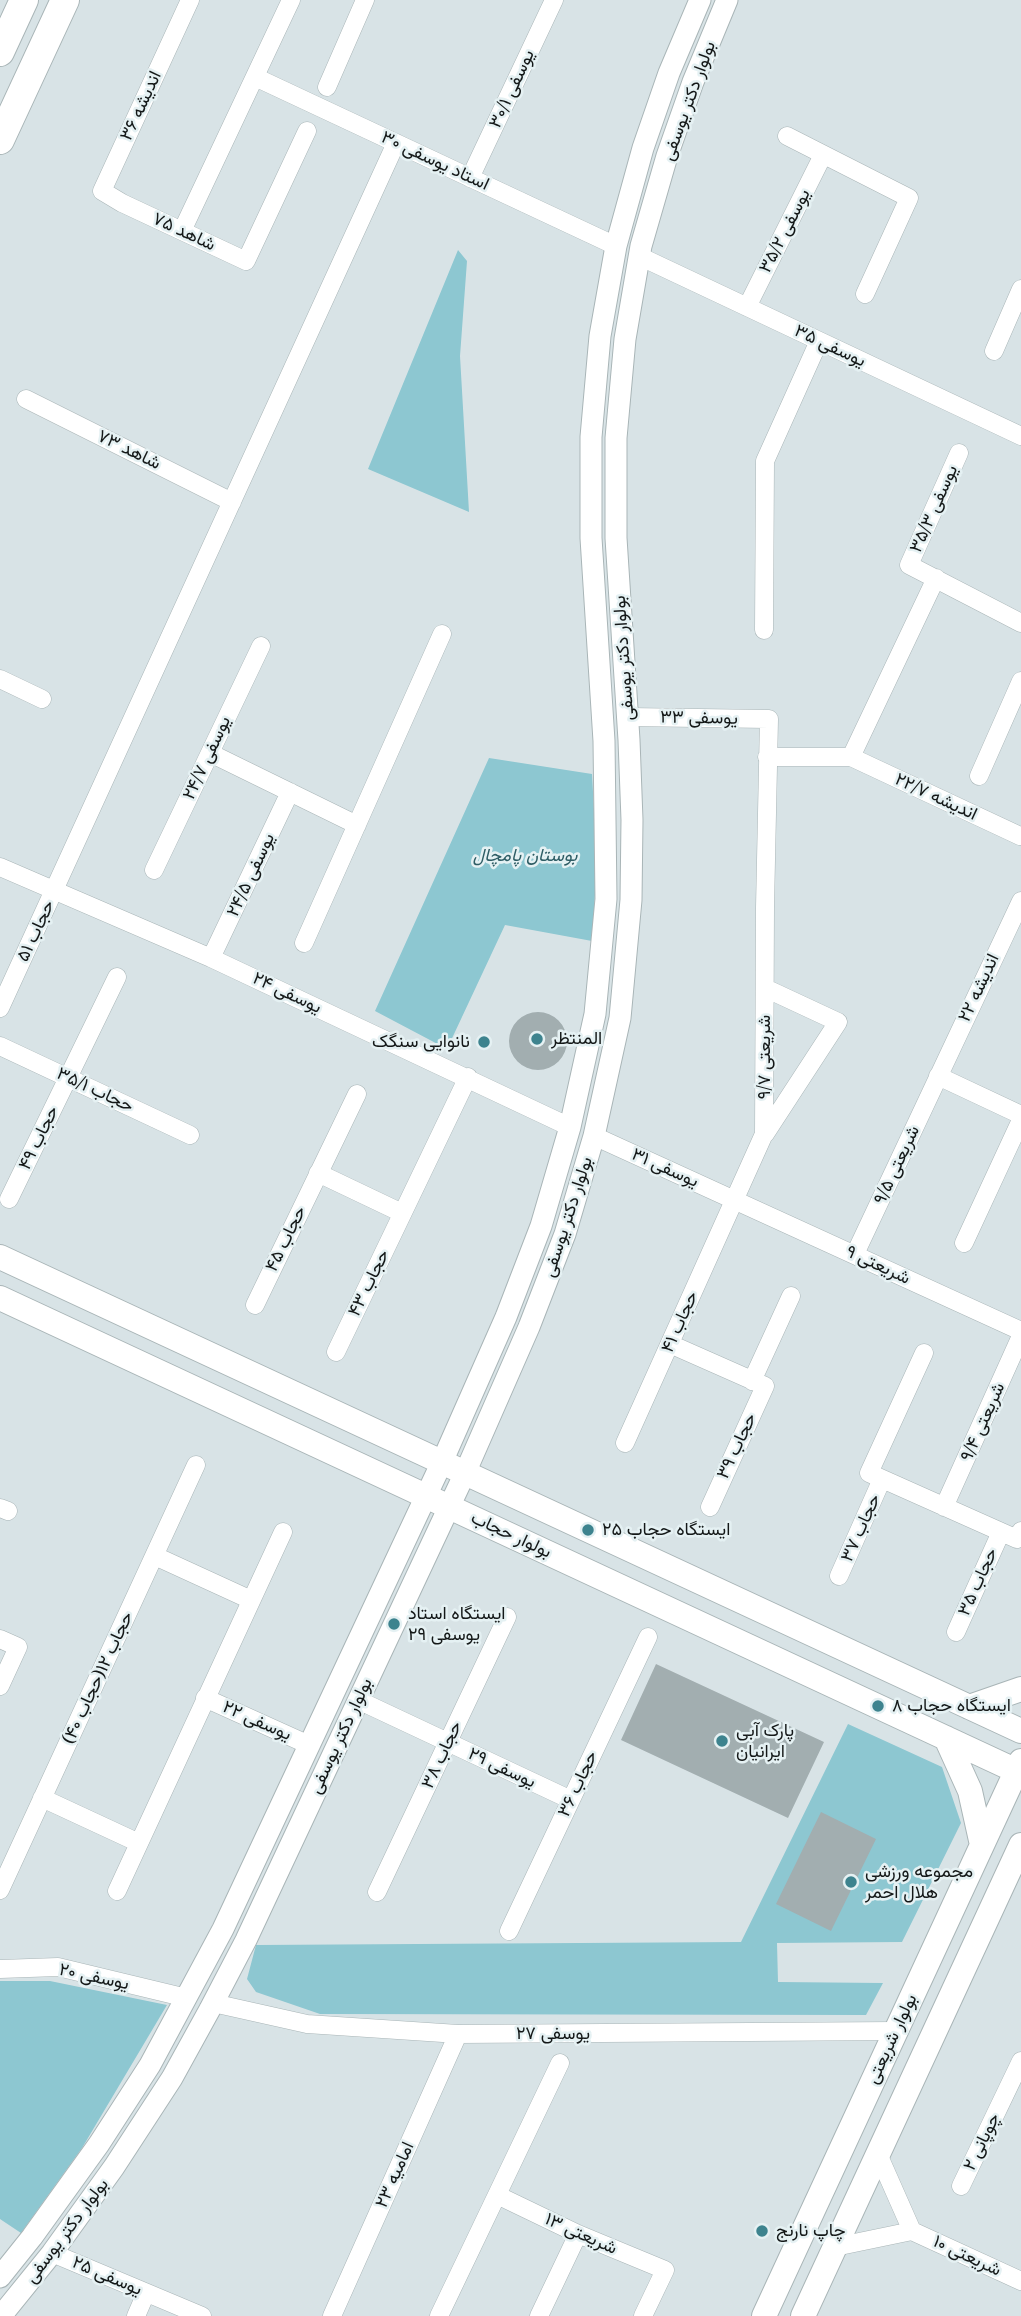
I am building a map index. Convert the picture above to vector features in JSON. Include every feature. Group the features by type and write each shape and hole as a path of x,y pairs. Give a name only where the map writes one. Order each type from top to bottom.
{"main road":[{"path":"0,52 24,0"},
{"path":"0,140 65,0"},
{"name":"بولوار حجاب","path":"0,1257 1021,1731"},
{"name":"بولوار حجاب","path":"0,1297 946,1738 1019,1769"},
{"path":"970,1707 1021,1689"},
{"path":"946,1738 970,1791 982,1845"},
{"name":"بولوار شریعتی","path":"764,2316 1019,1769"},
{"name":"بولوار شریعتی","path":"803,2316 1021,1845"}],"street":[{"name":"اندیشه ۳۶","path":"122,203 102,191 190,0"},
{"path":"182,231 291,0"},
{"path":"327,87 365,0"},
{"name":"یوسفی ۳۰/۱","path":"470,178 554,0"},
{"name":"بولوار دکتر یوسفی","path":"0,2277 32,2238 93,2153 150,2065 223,1929 442,1462 506,1317 541,1226 570,1127 595,1014 606,899 604,741 591,538 591,437 600,336 615,246 643,148 669,73 700,0"},
{"name":"بولوار دکتر یوسفی","path":"1,2316 52,2253 114,2167 172,2078 246,1940 465,1473 561,1245 594,1136 620,1017 631,900 632,820 628,717 616,538 616,438 625,340 639,256 671,143 727,0"},
{"name":"استاد یوسفی ۳۰","path":"255,77 615,246"},
{"name":"شاهد ۷۵","path":"122,203 246,261 307,131"},
{"path":"787,136 909,198 864,294"},
{"name":"حجاب ۵۱","path":"0,1008 396,143"},
{"name":"یوسفی ۳۵/۲","path":"747,307 823,155"},
{"path":"615,246 639,256"},
{"name":"یوسفی ۳۵","path":"639,256 1021,436"},
{"path":"994,351 1021,289"},
{"path":"764,630 765,461 819,341"},
{"name":"شاهد ۷۳","path":"26,399 232,502"},
{"name":"یوسفی ۳۵/۳","path":"936,578 909,565 959,453"},
{"path":"767,757 851,757 936,578 1021,623"},
{"path":"304,943 442,634"},
{"name":"یوسفی ۲۴/۷","path":"155,870 261,646"},
{"path":"0,679 42,699"},
{"path":"979,776 1021,681"},
{"name":"یوسفی ۳۳","path":"628,717 769,719"},
{"name":"شریعتی ۹/۷","path":"736,1200 764,1134 769,719"},
{"path":"210,753 357,825"},
{"name":"اندیشه ۲۲/۷","path":"851,757 1020,836"},
{"name":"یوسفی ۲۴/۵","path":"211,958 290,792"},
{"name":"یوسفی ۲۴","path":"0,867 211,958 570,1127"},
{"name":"اندیشه ۲۲","path":"938,1076 1021,901"},
{"name":"حجاب ۴۹","path":"9,1199 117,977"},
{"path":"764,1134 838,1022 765,988"},
{"name":"حجاب ۳۵/۱","path":"0,1046 190,1135"},
{"path":"938,1076 1021,1115"},
{"name":"شریعتی ۹/۵","path":"855,1254 938,1076"},
{"name":"حجاب ۴۳","path":"335,1352 468,1077"},
{"name":"حجاب ۴۵","path":"255,1305 357,1094"},
{"path":"964,1243 1021,1121"},
{"path":"570,1127 594,1136"},
{"name":"یوسفی ۳۱","path":"594,1136 736,1200"},
{"path":"318,1173 402,1213"},
{"name":"شریعتی ۹","path":"736,1200 1021,1334"},
{"name":"حجاب ۴۱","path":"625,1443 736,1200"},
{"name":"حجاب ۳۹","path":"710,1507 791,1296"},
{"name":"شریعتی ۹/۴","path":"944,1507 1021,1334"},
{"path":"670,1344 758,1383"},
{"path":"924,1353 869,1474 1017,1539 1021,1531"},
{"name":"حجاب ۱۲(حجاب ۴۰)","path":"0,1891 196,1465"},
{"name":"حجاب ۳۷","path":"839,1576 882,1479"},
{"path":"117,1891 282,1532"},
{"name":"حجاب ۳۵","path":"956,1632 1001,1532"},
{"path":"155,1556 251,1600"},
{"name":"حجاب ۳۸","path":"377,1892 508,1618"},
{"name":"حجاب ۳۶","path":"509,1931 648,1637"},
{"path":"0,1639 18,1647 0,1686"},
{"name":"یوسفی ۲۲","path":"205,1698 309,1745"},
{"name":"یوسفی ۲۹","path":"358,1700 570,1800"},
{"path":"43,1798 139,1843"},
{"name":"یوسفی ۲۰","path":"0,1969 58,1968 187,1998"},
{"path":"187,1998 213,2003"},
{"name":"یوسفی ۲۷","path":"213,2003 307,2024 458,2034 896,2031"},
{"name":"امامیه ۲۳","path":"332,2316 458,2034"},
{"name":"چوپانی ۲","path":"961,2186 1021,2061"},
{"path":"439,2316 560,2063"},
{"path":"835,2247 912,2231 878,2154"},
{"name":"شریعتی ۱۳","path":"497,2195 578,2234 666,2270 643,2316"},
{"name":"شریعتی ۱۰","path":"912,2231 1021,2281"},
{"path":"539,2316 578,2234"},
{"name":"یوسفی ۲۵","path":"52,2253 202,2316"},
{"path":"136,2316 146,2293"}],"green space":[{"path":"458,250 467,261 460,356 469,512 368,469"},
{"name":"بوستان پامچال","path":"489,758 592,774 597,864 592,941 505,925 447,1049 375,1011"},
{"path":"848,1724 942,1767 961,1823 902,1942 777,1943 778,1982 883,1983 866,2015 320,2014 256,1992 247,1979 256,1945 741,1942"},
{"path":"0,1981 50,1981 167,2005 82,2148 21,2233 0,2219"}],"building":[{"name":"المنتظر","path":"538,1012 549,1014 562,1025 567,1041 565,1052 554,1065 538,1070 527,1068 514,1057 509,1041 511,1030 522,1017"},
{"name":"پارک آبی ایرانیان","path":"656,1664 824,1742 788,1818 621,1740"},
{"path":"821,1812 876,1839 831,1931 776,1904"}],"place":[{"name":"المنتظر","path":"537,1039"},
{"name":"نانوایی سنگک","path":"484,1042"},
{"name":"ایستگاه حجاب ۲۵","path":"588,1530"},
{"name":"ایستگاه استاد یوسفی ۲۹","path":"394,1624"},
{"name":"ایستگاه حجاب ۸","path":"878,1706"},
{"name":"پارک آبی ایرانیان","path":"722,1741"},
{"name":"مجموعه ورزشی هلال احمر","path":"851,1882"},
{"name":"چاپ نارنج","path":"762,2231"}]}
